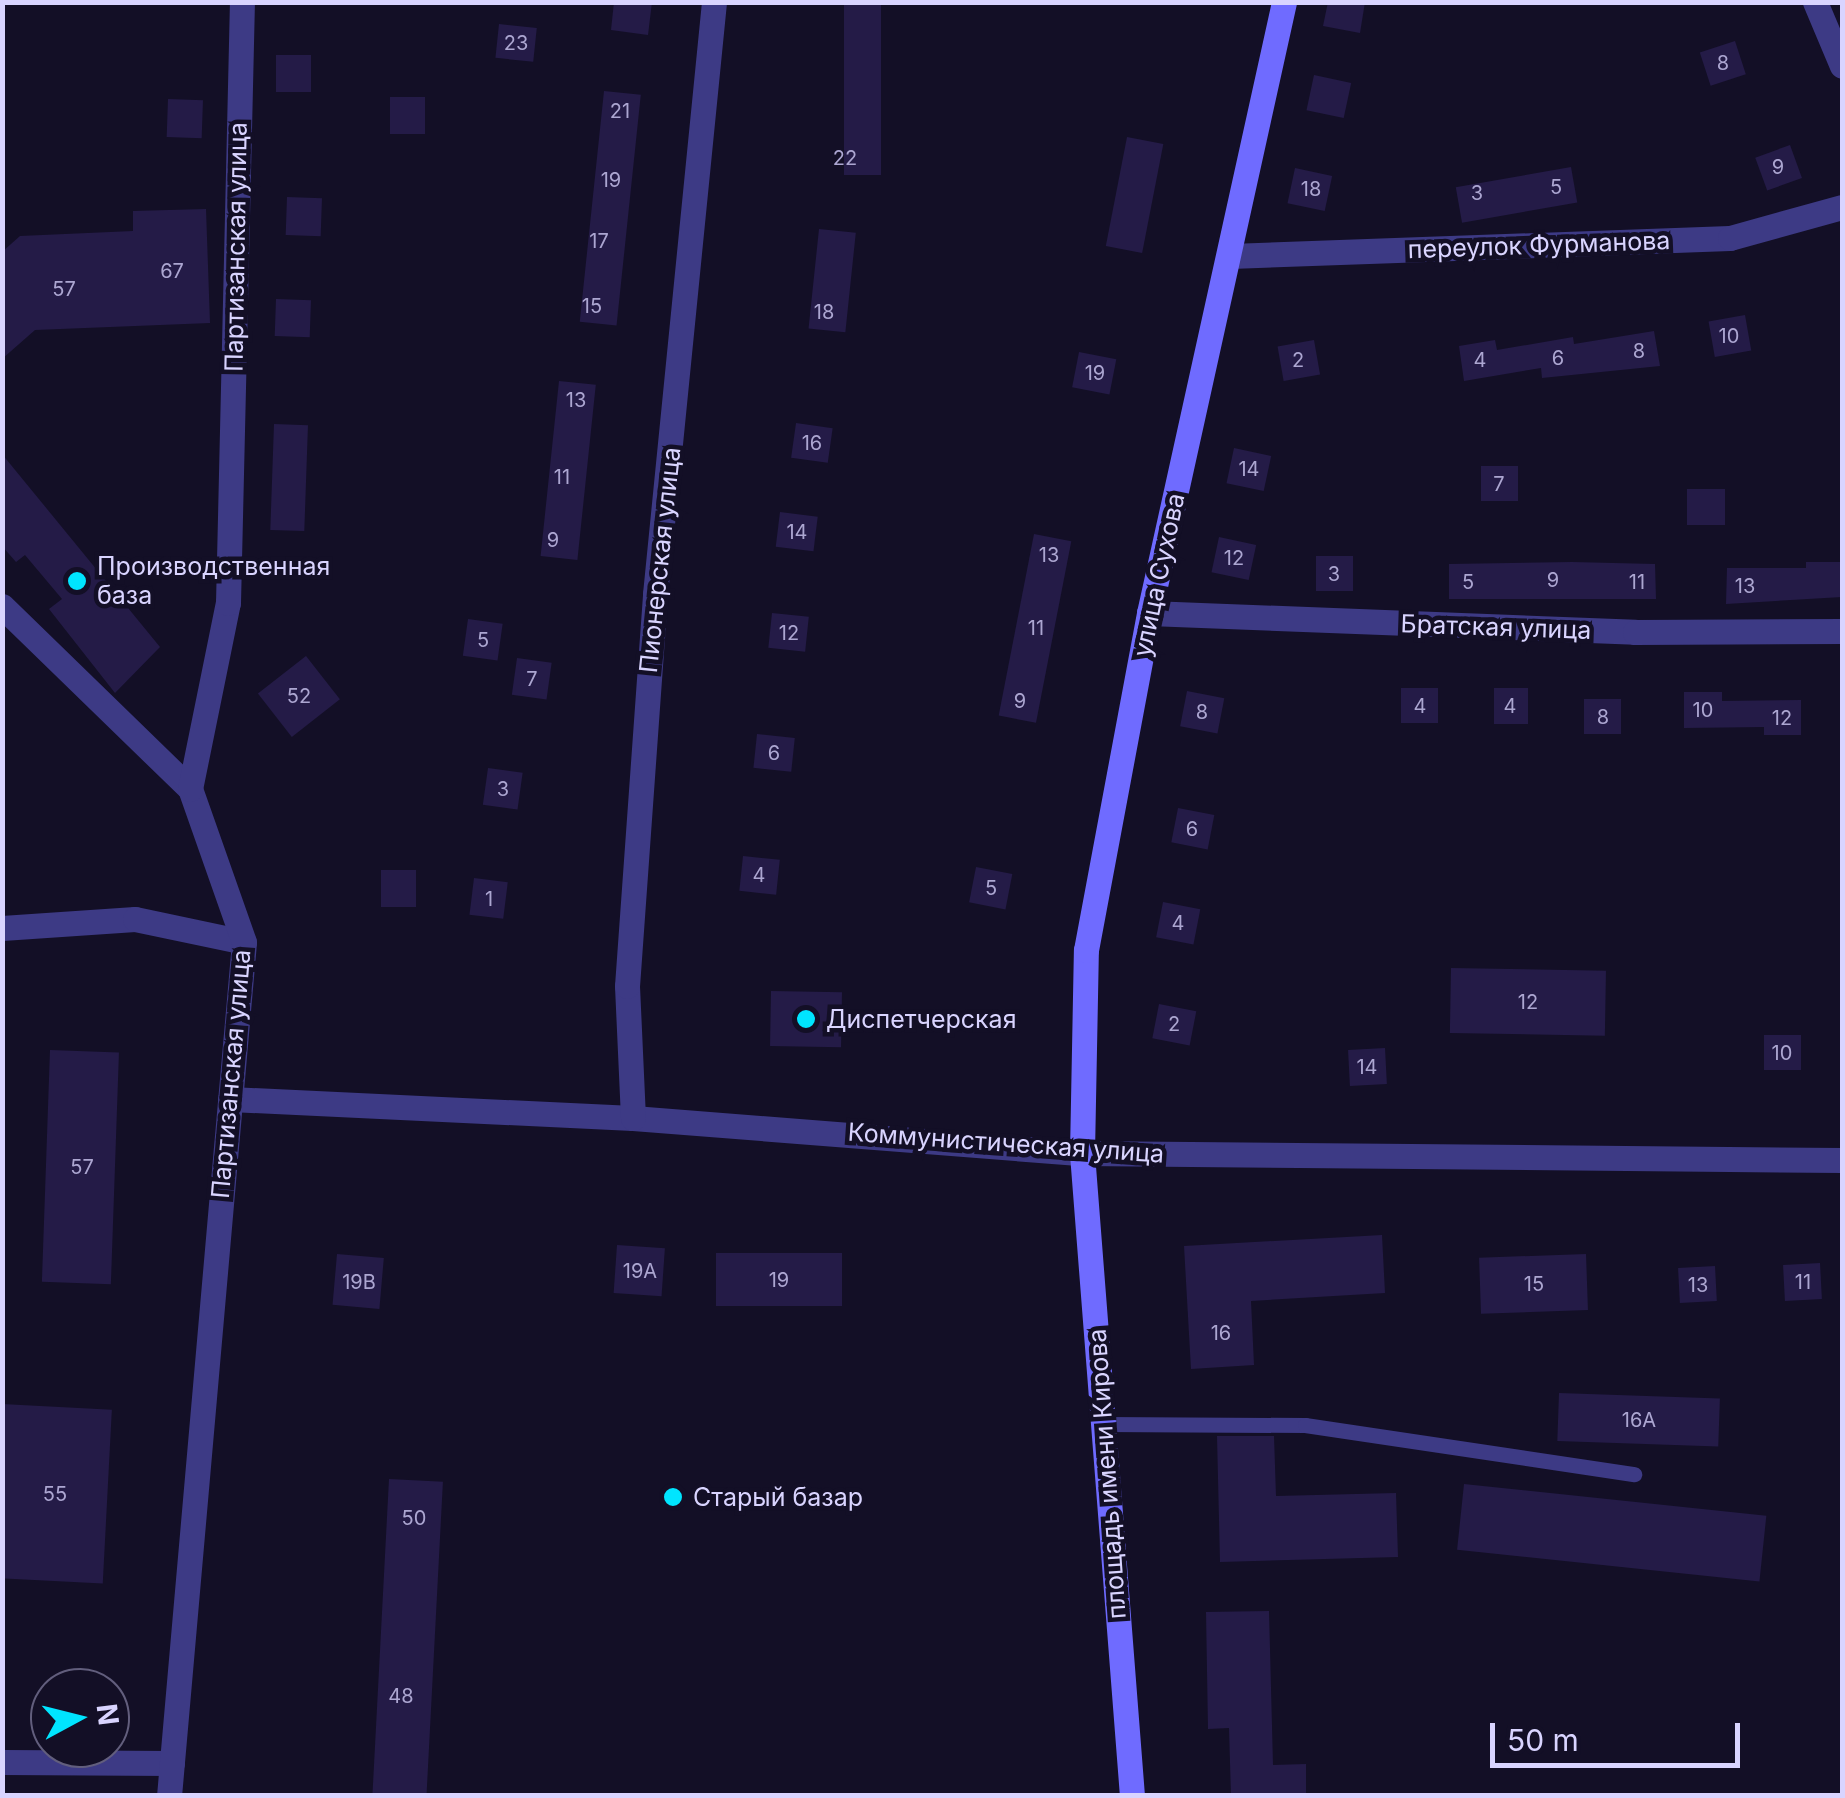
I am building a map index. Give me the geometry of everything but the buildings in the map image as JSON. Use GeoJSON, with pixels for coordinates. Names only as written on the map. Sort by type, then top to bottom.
{"type":"FeatureCollection","features":[{"type":"Feature","properties":{"kind":"street","name":"Партизанская улица"},"geometry":{"type":"LineString","coordinates":[[169,1796],[244,942],[190,789],[228,603],[242,2]]}},
{"type":"Feature","properties":{"kind":"street","name":"Пионерская улица"},"geometry":{"type":"LineString","coordinates":[[632,1118],[626,986],[653,614],[714,2]]}},
{"type":"Feature","properties":{"kind":"street","name":"улица Сухова"},"geometry":{"type":"LineString","coordinates":[[1082,1153],[1086,950],[1149,613],[1284,2]]}},
{"type":"Feature","properties":{"kind":"street"},"geometry":{"type":"LineString","coordinates":[[1815,2],[1842,62]]}},
{"type":"Feature","properties":{"kind":"street","name":"переулок Фурманова"},"geometry":{"type":"LineString","coordinates":[[1230,256],[1730,238],[1842,207]]}},
{"type":"Feature","properties":{"kind":"street"},"geometry":{"type":"LineString","coordinates":[[2,606],[190,789]]}},
{"type":"Feature","properties":{"kind":"street","name":"Братская улица"},"geometry":{"type":"LineString","coordinates":[[1149,613],[1635,632],[1842,631]]}},
{"type":"Feature","properties":{"kind":"street"},"geometry":{"type":"LineString","coordinates":[[2,928],[135,918],[244,942]]}},
{"type":"Feature","properties":{"kind":"street","name":"Коммунистическая улица"},"geometry":{"type":"LineString","coordinates":[[230,1099],[632,1118],[1082,1153],[1842,1160]]}},
{"type":"Feature","properties":{"kind":"street","name":"площадь имени Кирова"},"geometry":{"type":"LineString","coordinates":[[1082,1153],[1132,1796]]}},
{"type":"Feature","properties":{"kind":"street"},"geometry":{"type":"LineString","coordinates":[[2,1762],[172,1764]]}},
{"type":"Feature","properties":{"kind":"lane"},"geometry":{"type":"LineString","coordinates":[[1103,1424],[1306,1425],[1634,1474]]}},
{"type":"Feature","properties":{"kind":"place","name":"Производственная база"},"geometry":{"type":"Point","coordinates":[77,581]}},
{"type":"Feature","properties":{"kind":"place","name":"Диспетчерская"},"geometry":{"type":"Point","coordinates":[806,1019]}},
{"type":"Feature","properties":{"kind":"place","name":"Старый базар"},"geometry":{"type":"Point","coordinates":[673,1497]}}]}
